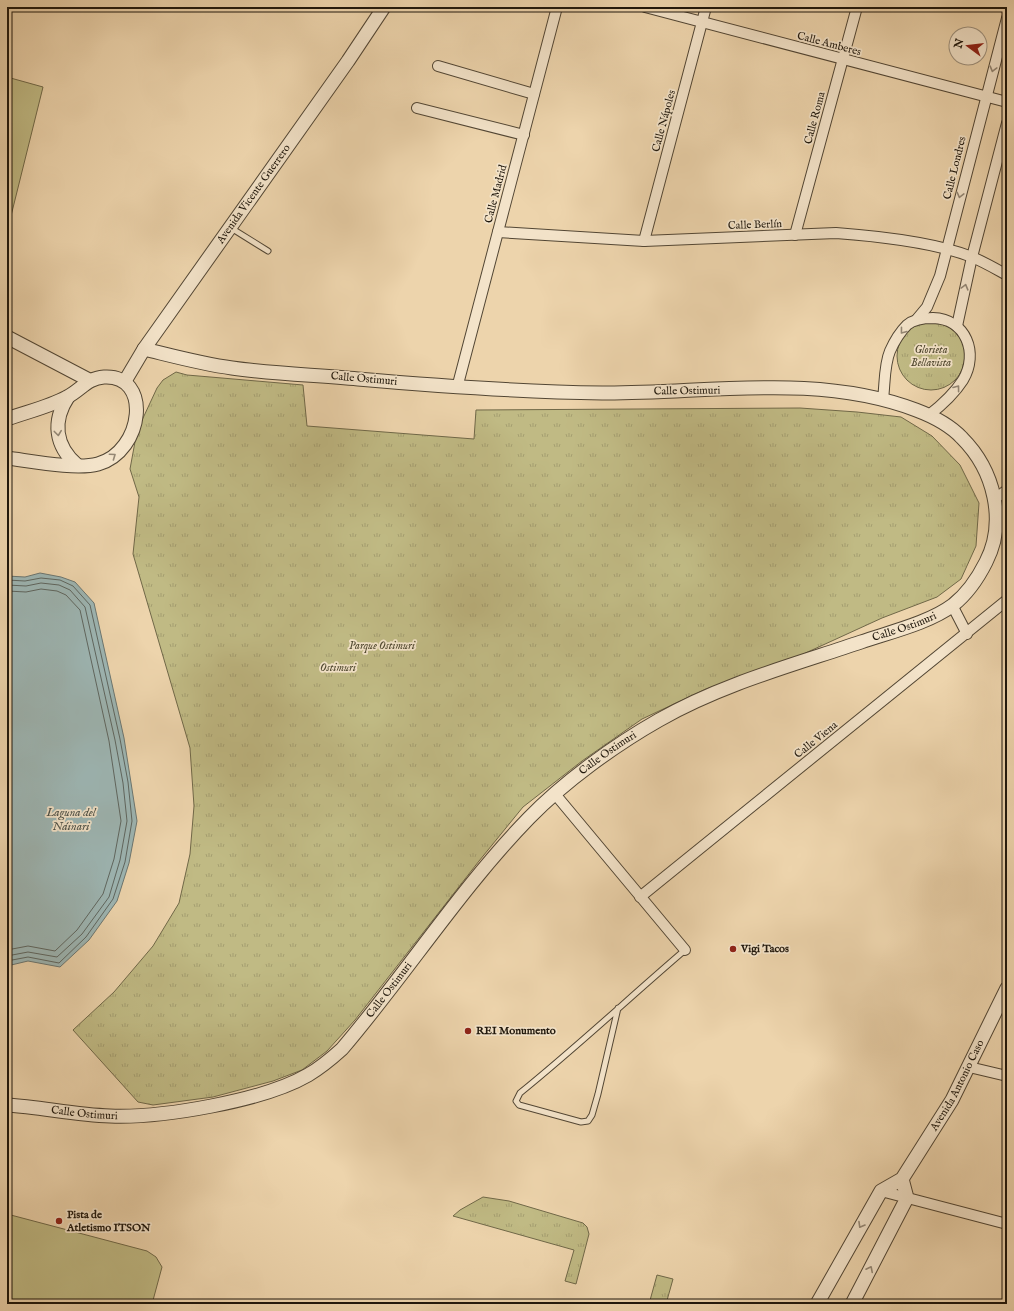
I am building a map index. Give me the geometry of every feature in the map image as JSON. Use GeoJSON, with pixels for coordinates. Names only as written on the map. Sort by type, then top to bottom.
{"type":"FeatureCollection","features":[{"type":"Feature","properties":{"kind":"street","name":"Avenida Vicente Guerrero"},"geometry":{"type":"LineString","coordinates":[[125,381],[144,348],[348,61],[384,7]]}},
{"type":"Feature","properties":{"kind":"street","name":"Calle Madrid"},"geometry":{"type":"LineString","coordinates":[[457,388],[557,7]]}},
{"type":"Feature","properties":{"kind":"street","name":"Calle Amberes"},"geometry":{"type":"LineString","coordinates":[[645,7],[1007,102]]}},
{"type":"Feature","properties":{"kind":"street","name":"Calle Nápoles"},"geometry":{"type":"LineString","coordinates":[[644,241],[706,7]]}},
{"type":"Feature","properties":{"kind":"street","name":"Calle Roma"},"geometry":{"type":"LineString","coordinates":[[795,235],[857,7]]}},
{"type":"Feature","properties":{"kind":"street","name":"Calle Londres"},"geometry":{"type":"LineString","coordinates":[[883,399],[890,352],[907,325],[918,320],[928,307],[934,293],[1007,18]]}},
{"type":"Feature","properties":{"kind":"street"},"geometry":{"type":"LineString","coordinates":[[438,66],[534,94]]}},
{"type":"Feature","properties":{"kind":"street"},"geometry":{"type":"LineString","coordinates":[[417,108],[524,134]]}},
{"type":"Feature","properties":{"kind":"street"},"geometry":{"type":"LineString","coordinates":[[957,326],[972,257],[1007,123]]}},
{"type":"Feature","properties":{"kind":"street","name":"Calle Berlín"},"geometry":{"type":"LineString","coordinates":[[498,232],[644,241],[836,233],[864,235],[946,250],[972,257],[1007,275]]}},
{"type":"Feature","properties":{"kind":"street"},"geometry":{"type":"LineString","coordinates":[[918,320],[943,319],[957,326],[963,332],[969,346],[969,363],[967,372],[953,394],[929,415]]}},
{"type":"Feature","properties":{"kind":"street"},"geometry":{"type":"LineString","coordinates":[[7,337],[89,380]]}},
{"type":"Feature","properties":{"kind":"street","name":"Calle Ostimuri"},"geometry":{"type":"LineString","coordinates":[[7,1105],[108,1116],[148,1115],[245,1098],[275,1089],[307,1076],[325,1064],[342,1049],[492,859],[533,814],[555,794],[635,735],[689,704],[773,672],[918,622],[952,605],[967,592],[989,556],[995,539],[996,498],[982,466],[965,441],[948,426],[929,415],[883,399],[841,392],[800,389],[603,393],[457,388],[236,368],[183,358],[144,348]]}},
{"type":"Feature","properties":{"kind":"street"},"geometry":{"type":"LineString","coordinates":[[7,419],[68,397],[89,380],[111,377],[125,381],[134,399],[136,409],[136,419],[130,439],[116,455],[98,464],[77,465],[7,458]]}},
{"type":"Feature","properties":{"kind":"street"},"geometry":{"type":"LineString","coordinates":[[68,397],[59,414],[58,433],[64,451],[77,465]]}},
{"type":"Feature","properties":{"kind":"street"},"geometry":{"type":"LineString","coordinates":[[996,498],[1007,490]]}},
{"type":"Feature","properties":{"kind":"street","name":"Calle Viena"},"geometry":{"type":"LineString","coordinates":[[640,897],[967,634],[1007,600]]}},
{"type":"Feature","properties":{"kind":"street"},"geometry":{"type":"LineString","coordinates":[[952,605],[967,634]]}},
{"type":"Feature","properties":{"kind":"street"},"geometry":{"type":"LineString","coordinates":[[555,794],[685,950]]}},
{"type":"Feature","properties":{"kind":"street","name":"Avenida Antonio Caso"},"geometry":{"type":"LineString","coordinates":[[902,1180],[952,1100],[1007,988]]}},
{"type":"Feature","properties":{"kind":"street"},"geometry":{"type":"LineString","coordinates":[[969,1067],[1007,1076]]}},
{"type":"Feature","properties":{"kind":"street"},"geometry":{"type":"LineString","coordinates":[[817,1304],[881,1191],[902,1180],[907,1198],[852,1304]]}},
{"type":"Feature","properties":{"kind":"street"},"geometry":{"type":"LineString","coordinates":[[881,1191],[1007,1224]]}},
{"type":"Feature","properties":{"kind":"lane"},"geometry":{"type":"LineString","coordinates":[[230,227],[268,251]]}},
{"type":"Feature","properties":{"kind":"lane"},"geometry":{"type":"LineString","coordinates":[[618,1008],[598,1094],[592,1115],[588,1121],[581,1122],[519,1105],[516,1101],[520,1093],[618,1008],[685,950]]}},
{"type":"Feature","properties":{"kind":"green space"},"geometry":{"type":"Polygon","coordinates":[[[7,77],[43,87],[7,232],[7,77]]]}},
{"type":"Feature","properties":{"kind":"green space","name":"Glorieta Bellavista"},"geometry":{"type":"Polygon","coordinates":[[[931,322],[944,325],[955,332],[962,343],[965,356],[962,369],[955,380],[944,387],[931,390],[918,387],[907,380],[900,369],[897,356],[900,343],[907,332],[918,325],[931,322]]]}},
{"type":"Feature","properties":{"kind":"green space","name":"Parque Ostimuri"},"geometry":{"type":"Polygon","coordinates":[[[176,372],[187,375],[303,385],[307,426],[474,439],[476,410],[800,408],[901,417],[932,436],[960,465],[979,503],[976,546],[961,579],[937,597],[882,618],[799,656],[706,689],[642,719],[582,761],[523,807],[355,1020],[327,1051],[302,1070],[273,1081],[213,1097],[153,1105],[138,1102],[73,1030],[114,992],[153,946],[179,903],[190,854],[194,806],[190,748],[133,554],[139,497],[130,469],[137,431],[157,388],[163,380],[176,372]]]}},
{"type":"Feature","properties":{"kind":"green space"},"geometry":{"type":"Polygon","coordinates":[[[483,1197],[509,1201],[583,1223],[587,1227],[589,1234],[576,1284],[565,1281],[574,1250],[453,1216],[460,1210],[483,1197]]]}},
{"type":"Feature","properties":{"kind":"green space","name":"Pista de Atletismo ITSON"},"geometry":{"type":"Polygon","coordinates":[[[7,1214],[147,1251],[156,1257],[162,1267],[152,1304],[7,1304],[7,1214]]]}},
{"type":"Feature","properties":{"kind":"green space"},"geometry":{"type":"Polygon","coordinates":[[[657,1275],[673,1279],[666,1304],[649,1304],[657,1275]]]}},
{"type":"Feature","properties":{"kind":"water","name":"Laguna del Náinari"},"geometry":{"type":"Polygon","coordinates":[[[40,573],[61,577],[75,582],[94,603],[124,738],[137,821],[129,863],[117,901],[89,940],[60,967],[28,961],[7,966],[7,576],[25,577],[40,573]]]}},
{"type":"Feature","properties":{"kind":"place","name":"Vigi Tacos"},"geometry":{"type":"Point","coordinates":[733,949]}},
{"type":"Feature","properties":{"kind":"place","name":"REI Monumento"},"geometry":{"type":"Point","coordinates":[468,1031]}},
{"type":"Feature","properties":{"kind":"place","name":"Pista de Atletismo ITSON"},"geometry":{"type":"Point","coordinates":[59,1221]}},
{"type":"Feature","properties":{"kind":"park label","name":"Ostimuri"},"geometry":{"type":"Point","coordinates":[338,668]}}]}
